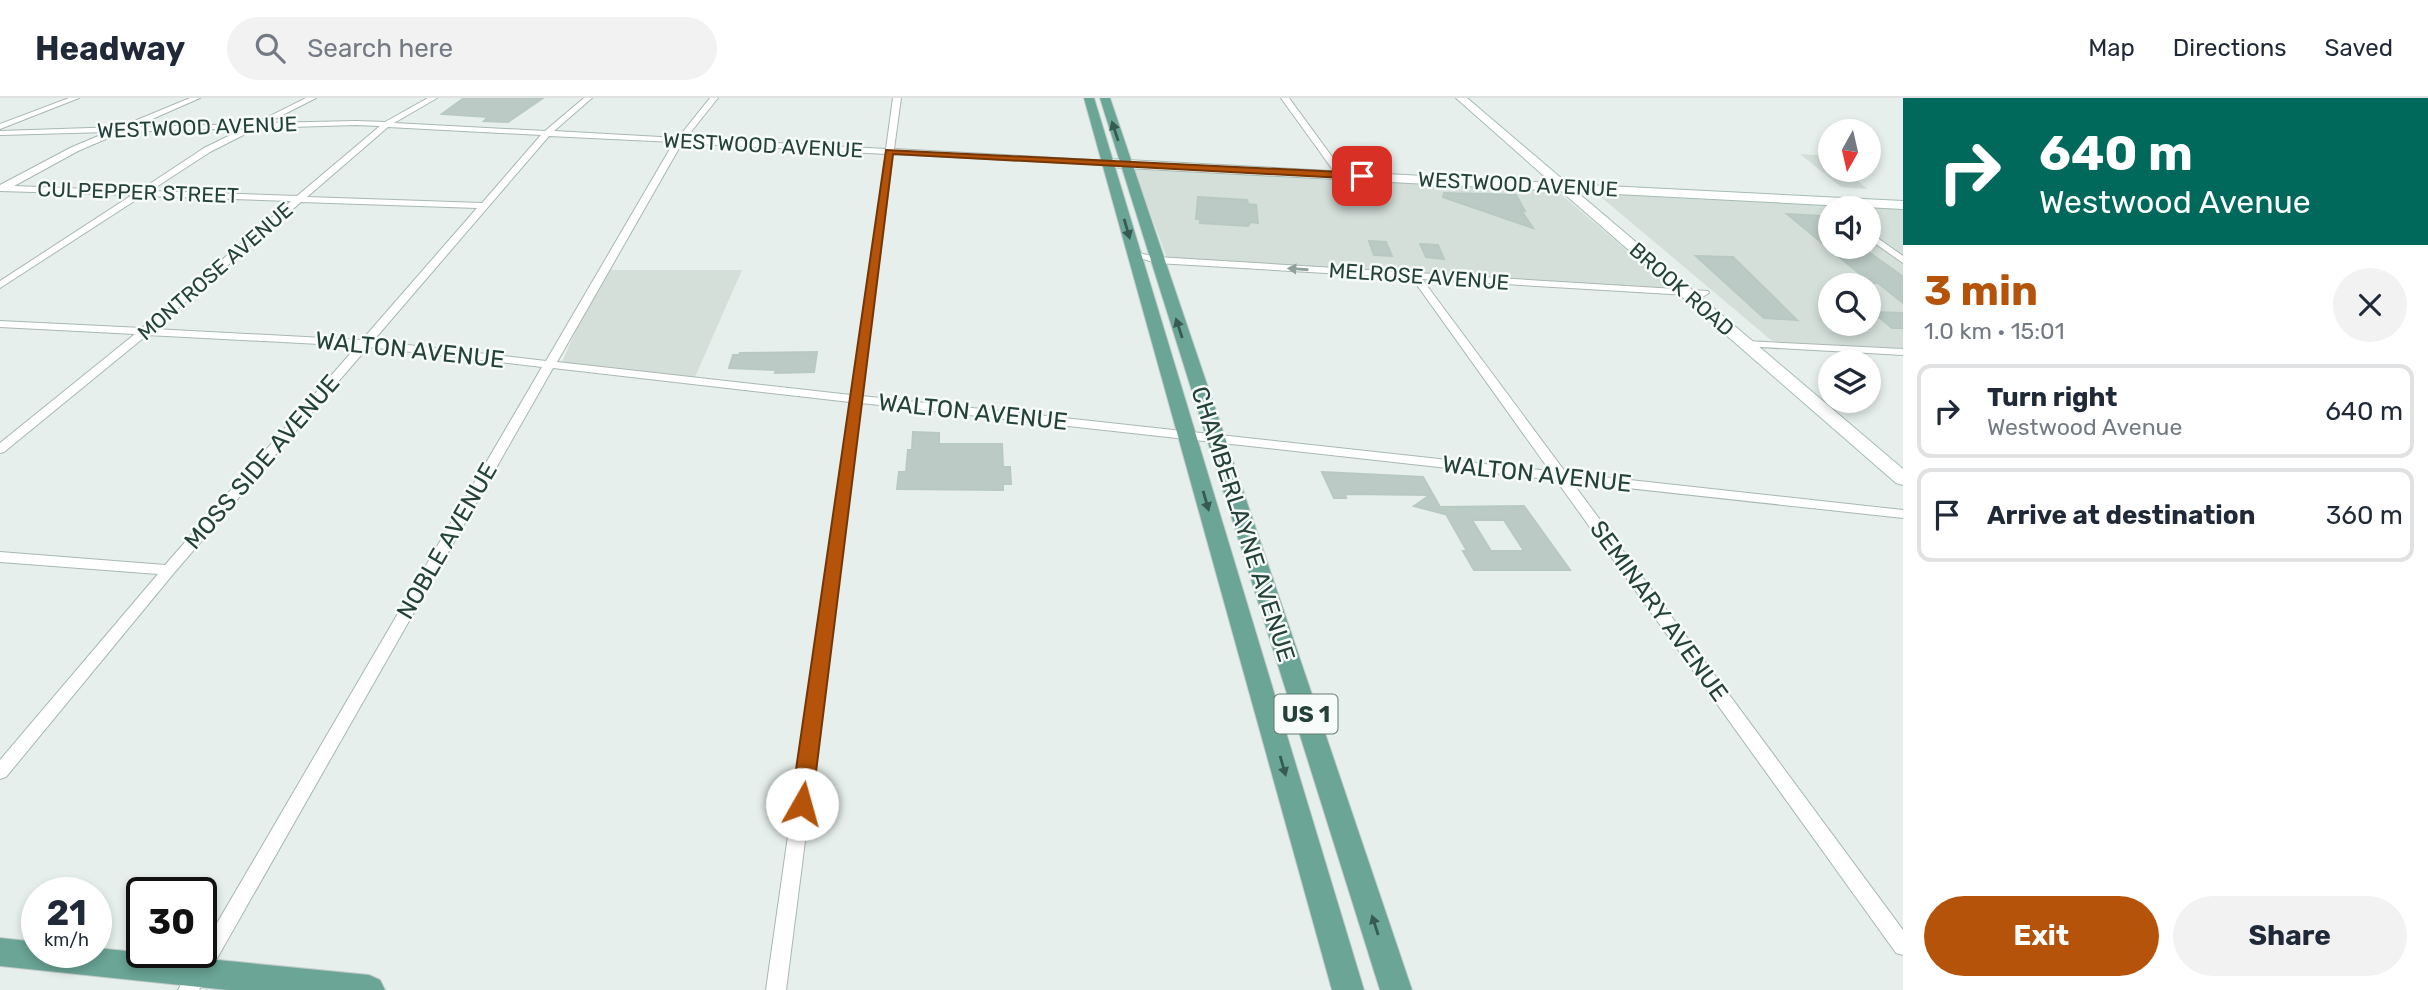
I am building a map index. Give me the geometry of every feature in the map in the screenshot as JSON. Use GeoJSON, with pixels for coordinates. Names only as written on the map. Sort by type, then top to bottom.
{"type":"FeatureCollection","features":[{"type":"Feature","properties":{"kind":"main road","name":"CHAMBERLAYNE AVENUE"},"geometry":{"type":"LineString","coordinates":[[1089,98],[1348,990]]}},
{"type":"Feature","properties":{"kind":"main road","name":"CHAMBERLAYNE AVENUE"},"geometry":{"type":"LineString","coordinates":[[1105,98],[1396,990]]}},
{"type":"Feature","properties":{"kind":"main road","name":"BROOK ROAD"},"geometry":{"type":"LineString","coordinates":[[1461,98],[1704,293],[1818,389]]}},
{"type":"Feature","properties":{"kind":"main road","name":"BROOK ROAD"},"geometry":{"type":"LineString","coordinates":[[1473,98],[1686,292],[1902,472]]}},
{"type":"Feature","properties":{"kind":"main road","name":"WESTWOOD AVENUE"},"geometry":{"type":"LineString","coordinates":[[1108,163],[1818,204]]}},
{"type":"Feature","properties":{"kind":"main road","name":"WESTWOOD AVENUE"},"geometry":{"type":"LineString","coordinates":[[1881,205],[1903,205]]}},
{"type":"Feature","properties":{"kind":"main road","name":"BROOK ROAD"},"geometry":{"type":"LineString","coordinates":[[1844,413],[1902,472]]}},
{"type":"Feature","properties":{"kind":"main road"},"geometry":{"type":"LineString","coordinates":[[0,952],[193,981],[369,990]]}},
{"type":"Feature","properties":{"kind":"street"},"geometry":{"type":"LineString","coordinates":[[0,127],[75,98]]}},
{"type":"Feature","properties":{"kind":"street"},"geometry":{"type":"LineString","coordinates":[[2,189],[62,155],[196,98]]}},
{"type":"Feature","properties":{"kind":"street"},"geometry":{"type":"LineString","coordinates":[[0,285],[206,150],[312,98]]}},
{"type":"Feature","properties":{"kind":"street","name":"MONTROSE AVENUE"},"geometry":{"type":"LineString","coordinates":[[0,449],[144,332],[387,124],[433,98]]}},
{"type":"Feature","properties":{"kind":"street","name":"MOSS SIDE AVENUE"},"geometry":{"type":"LineString","coordinates":[[0,772],[169,570],[547,134],[588,98]]}},
{"type":"Feature","properties":{"kind":"street","name":"NOBLE AVENUE"},"geometry":{"type":"LineString","coordinates":[[193,981],[679,141],[714,98]]}},
{"type":"Feature","properties":{"kind":"street"},"geometry":{"type":"LineString","coordinates":[[776,990],[897,98]]}},
{"type":"Feature","properties":{"kind":"street"},"geometry":{"type":"LineString","coordinates":[[1285,98],[1341,175]]}},
{"type":"Feature","properties":{"kind":"street"},"geometry":{"type":"LineString","coordinates":[[22,118],[36,104]]}},
{"type":"Feature","properties":{"kind":"street","name":"WESTWOOD AVENUE"},"geometry":{"type":"LineString","coordinates":[[0,133],[387,124],[1108,163]]}},
{"type":"Feature","properties":{"kind":"street","name":"CULPEPPER STREET"},"geometry":{"type":"LineString","coordinates":[[2,189],[485,206]]}},
{"type":"Feature","properties":{"kind":"street"},"geometry":{"type":"LineString","coordinates":[[1881,243],[1903,260]]}},
{"type":"Feature","properties":{"kind":"street","name":"MELROSE AVENUE"},"geometry":{"type":"LineString","coordinates":[[1134,255],[1157,260],[1704,293]]}},
{"type":"Feature","properties":{"kind":"street","name":"SEMINARY AVENUE"},"geometry":{"type":"LineString","coordinates":[[1415,276],[1903,946]]}},
{"type":"Feature","properties":{"kind":"street","name":"WALTON AVENUE"},"geometry":{"type":"LineString","coordinates":[[0,324],[366,342],[549,365],[1903,514]]}},
{"type":"Feature","properties":{"kind":"street"},"geometry":{"type":"LineString","coordinates":[[1746,344],[1903,352]]}},
{"type":"Feature","properties":{"kind":"street"},"geometry":{"type":"LineString","coordinates":[[0,557],[169,570]]}},
{"type":"Feature","properties":{"kind":"shaded area"},"geometry":{"type":"Polygon","coordinates":[[[1800,154],[1818,155],[1818,168],[1800,154]]]}},
{"type":"Feature","properties":{"kind":"shaded area"},"geometry":{"type":"Polygon","coordinates":[[[1133,167],[1555,189],[1673,290],[1167,258],[1133,167]]]}},
{"type":"Feature","properties":{"kind":"shaded area"},"geometry":{"type":"Polygon","coordinates":[[[1835,182],[1859,182],[1868,189],[1841,187],[1835,182]]]}},
{"type":"Feature","properties":{"kind":"shaded area"},"geometry":{"type":"Polygon","coordinates":[[[1595,192],[1818,204],[1818,259],[1881,259],[1881,208],[1903,209],[1903,348],[1779,343],[1771,340],[1595,192]]]}},
{"type":"Feature","properties":{"kind":"shaded area"},"geometry":{"type":"Polygon","coordinates":[[[602,270],[742,270],[695,377],[562,362],[602,270]]]}},
{"type":"Feature","properties":{"kind":"building"},"geometry":{"type":"Polygon","coordinates":[[[464,98],[543,98],[508,122],[484,121],[488,117],[442,114],[464,98]]]}},
{"type":"Feature","properties":{"kind":"building"},"geometry":{"type":"Polygon","coordinates":[[[1444,193],[1516,195],[1525,211],[1521,210],[1533,228],[1443,197],[1444,193]]]}},
{"type":"Feature","properties":{"kind":"building"},"geometry":{"type":"Polygon","coordinates":[[[1198,197],[1247,200],[1248,204],[1256,205],[1258,223],[1251,222],[1248,226],[1200,223],[1200,219],[1196,219],[1198,197]]]}},
{"type":"Feature","properties":{"kind":"building"},"geometry":{"type":"Polygon","coordinates":[[[1787,214],[1818,216],[1818,239],[1787,214]]]}},
{"type":"Feature","properties":{"kind":"building"},"geometry":{"type":"Polygon","coordinates":[[[1369,241],[1386,242],[1392,256],[1374,255],[1369,241]]]}},
{"type":"Feature","properties":{"kind":"building"},"geometry":{"type":"Polygon","coordinates":[[[1420,244],[1438,245],[1444,259],[1426,257],[1420,244]]]}},
{"type":"Feature","properties":{"kind":"building"},"geometry":{"type":"Polygon","coordinates":[[[1696,256],[1733,257],[1797,320],[1764,318],[1696,256]]]}},
{"type":"Feature","properties":{"kind":"building"},"geometry":{"type":"Polygon","coordinates":[[[1842,259],[1878,259],[1903,277],[1903,303],[1881,285],[1881,273],[1859,273],[1842,259]]]}},
{"type":"Feature","properties":{"kind":"building"},"geometry":{"type":"Polygon","coordinates":[[[1881,312],[1903,313],[1903,328],[1892,328],[1881,319],[1881,312]]]}},
{"type":"Feature","properties":{"kind":"building"},"geometry":{"type":"Polygon","coordinates":[[[817,352],[814,372],[775,373],[776,370],[729,368],[733,355],[740,353],[817,352]]]}},
{"type":"Feature","properties":{"kind":"building"},"geometry":{"type":"Polygon","coordinates":[[[913,432],[939,433],[939,444],[1002,444],[1003,467],[1010,467],[1011,484],[1003,484],[1003,490],[897,489],[899,472],[906,472],[908,450],[912,450],[913,432]]]}},
{"type":"Feature","properties":{"kind":"building"},"geometry":{"type":"Polygon","coordinates":[[[1322,472],[1423,477],[1444,514],[1414,506],[1430,495],[1345,494],[1346,498],[1334,498],[1322,472]]]}},
{"type":"Feature","properties":{"kind":"building"},"geometry":{"type":"Polygon","coordinates":[[[1524,506],[1570,570],[1474,570],[1463,551],[1467,551],[1442,507],[1524,506]],[[1472,520],[1491,551],[1524,551],[1504,520],[1472,520]]]}},
{"type":"Feature","properties":{"kind":"route"},"geometry":{"type":"LineString","coordinates":[[802,804],[889,152],[1362,176]]}}]}
